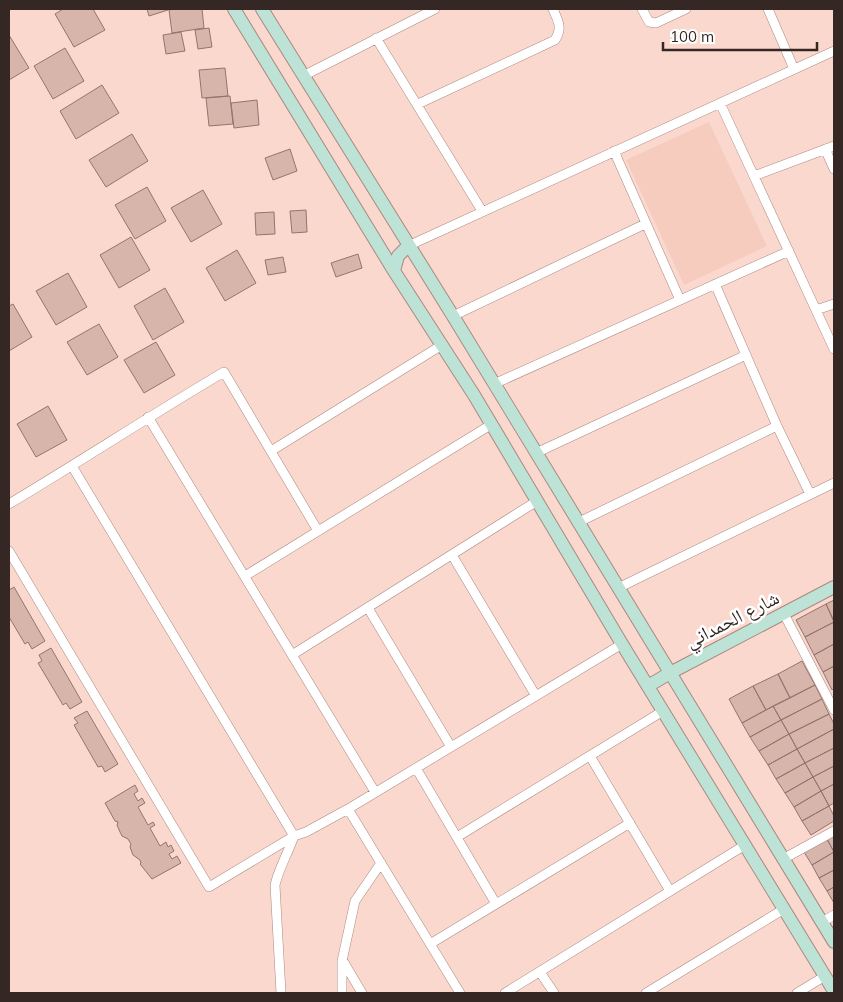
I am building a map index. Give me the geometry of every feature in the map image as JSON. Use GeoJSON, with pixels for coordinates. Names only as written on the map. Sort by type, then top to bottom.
{"type":"FeatureCollection","features":[{"type":"Feature","properties":{"kind":"street"},"geometry":{"type":"LineString","coordinates":[[234,9],[394,271],[492,424],[622,644],[834,991]]}},
{"type":"Feature","properties":{"kind":"street"},"geometry":{"type":"LineString","coordinates":[[262,9],[453,316],[834,942]]}},
{"type":"Feature","properties":{"kind":"street"},"geometry":{"type":"LineString","coordinates":[[303,76],[435,9]]}},
{"type":"Feature","properties":{"kind":"street"},"geometry":{"type":"LineString","coordinates":[[418,104],[555,40],[559,33],[559,25],[553,9]]}},
{"type":"Feature","properties":{"kind":"street"},"geometry":{"type":"LineString","coordinates":[[642,9],[648,22],[656,23],[686,9]]}},
{"type":"Feature","properties":{"kind":"street"},"geometry":{"type":"LineString","coordinates":[[768,9],[794,69]]}},
{"type":"Feature","properties":{"kind":"street"},"geometry":{"type":"LineString","coordinates":[[376,38],[482,211]]}},
{"type":"Feature","properties":{"kind":"street"},"geometry":{"type":"LineString","coordinates":[[394,271],[398,256],[408,246],[834,51]]}},
{"type":"Feature","properties":{"kind":"street"},"geometry":{"type":"LineString","coordinates":[[720,103],[834,349]]}},
{"type":"Feature","properties":{"kind":"street"},"geometry":{"type":"LineString","coordinates":[[754,176],[830,147],[834,169]]}},
{"type":"Feature","properties":{"kind":"street"},"geometry":{"type":"LineString","coordinates":[[614,151],[680,300]]}},
{"type":"Feature","properties":{"kind":"street"},"geometry":{"type":"LineString","coordinates":[[453,316],[645,224]]}},
{"type":"Feature","properties":{"kind":"street"},"geometry":{"type":"LineString","coordinates":[[494,384],[789,251]]}},
{"type":"Feature","properties":{"kind":"street"},"geometry":{"type":"LineString","coordinates":[[715,284],[777,426],[810,494]]}},
{"type":"Feature","properties":{"kind":"street"},"geometry":{"type":"LineString","coordinates":[[816,310],[834,304]]}},
{"type":"Feature","properties":{"kind":"street"},"geometry":{"type":"LineString","coordinates":[[270,451],[442,345]]}},
{"type":"Feature","properties":{"kind":"street"},"geometry":{"type":"LineString","coordinates":[[536,453],[746,354]]}},
{"type":"Feature","properties":{"kind":"street"},"geometry":{"type":"LineString","coordinates":[[9,504],[224,372],[318,531]]}},
{"type":"Feature","properties":{"kind":"street"},"geometry":{"type":"LineString","coordinates":[[148,417],[376,792]]}},
{"type":"Feature","properties":{"kind":"street"},"geometry":{"type":"LineString","coordinates":[[244,576],[492,424]]}},
{"type":"Feature","properties":{"kind":"street"},"geometry":{"type":"LineString","coordinates":[[578,522],[777,426]]}},
{"type":"Feature","properties":{"kind":"street"},"geometry":{"type":"LineString","coordinates":[[72,466],[294,836]]}},
{"type":"Feature","properties":{"kind":"street"},"geometry":{"type":"LineString","coordinates":[[618,588],[834,483]]}},
{"type":"Feature","properties":{"kind":"street"},"geometry":{"type":"LineString","coordinates":[[292,655],[537,501]]}},
{"type":"Feature","properties":{"kind":"street"},"geometry":{"type":"LineString","coordinates":[[9,552],[209,887],[294,836],[306,832],[348,809],[622,644]]}},
{"type":"Feature","properties":{"kind":"street"},"geometry":{"type":"LineString","coordinates":[[452,555],[536,696]]}},
{"type":"Feature","properties":{"kind":"street","name":"شارع الحمداني"},"geometry":{"type":"LineString","coordinates":[[648,686],[834,586]]}},
{"type":"Feature","properties":{"kind":"street"},"geometry":{"type":"LineString","coordinates":[[368,608],[451,747]]}},
{"type":"Feature","properties":{"kind":"street"},"geometry":{"type":"LineString","coordinates":[[784,614],[834,710]]}},
{"type":"Feature","properties":{"kind":"street"},"geometry":{"type":"LineString","coordinates":[[457,837],[663,711]]}},
{"type":"Feature","properties":{"kind":"street"},"geometry":{"type":"LineString","coordinates":[[590,756],[670,891]]}},
{"type":"Feature","properties":{"kind":"street"},"geometry":{"type":"LineString","coordinates":[[416,768],[496,904]]}},
{"type":"Feature","properties":{"kind":"street"},"geometry":{"type":"LineString","coordinates":[[348,809],[460,993]]}},
{"type":"Feature","properties":{"kind":"street"},"geometry":{"type":"LineString","coordinates":[[430,944],[630,823]]}},
{"type":"Feature","properties":{"kind":"street"},"geometry":{"type":"LineString","coordinates":[[783,859],[834,831]]}},
{"type":"Feature","properties":{"kind":"street"},"geometry":{"type":"LineString","coordinates":[[281,993],[275,885],[278,871],[294,836]]}},
{"type":"Feature","properties":{"kind":"street"},"geometry":{"type":"LineString","coordinates":[[505,993],[745,845]]}},
{"type":"Feature","properties":{"kind":"street"},"geometry":{"type":"LineString","coordinates":[[342,993],[342,961],[355,901],[381,864]]}},
{"type":"Feature","properties":{"kind":"street"},"geometry":{"type":"LineString","coordinates":[[646,993],[784,909]]}},
{"type":"Feature","properties":{"kind":"street"},"geometry":{"type":"LineString","coordinates":[[822,922],[834,915]]}},
{"type":"Feature","properties":{"kind":"street"},"geometry":{"type":"LineString","coordinates":[[342,961],[362,993]]}},
{"type":"Feature","properties":{"kind":"street"},"geometry":{"type":"LineString","coordinates":[[540,972],[554,993]]}},
{"type":"Feature","properties":{"kind":"street"},"geometry":{"type":"LineString","coordinates":[[797,993],[825,976]]}},
{"type":"Feature","properties":{"kind":"shaded area"},"geometry":{"type":"Polygon","coordinates":[[[709,122],[767,246],[684,285],[626,160],[709,122]]]}},
{"type":"Feature","properties":{"kind":"building"},"geometry":{"type":"Polygon","coordinates":[[[63,9],[93,9],[105,30],[74,47],[55,14],[63,9]]]}},
{"type":"Feature","properties":{"kind":"building"},"geometry":{"type":"Polygon","coordinates":[[[147,9],[168,9],[168,10],[149,16],[147,9]]]}},
{"type":"Feature","properties":{"kind":"building"},"geometry":{"type":"Polygon","coordinates":[[[202,9],[204,28],[172,33],[169,10],[202,9]]]}},
{"type":"Feature","properties":{"kind":"building"},"geometry":{"type":"Polygon","coordinates":[[[209,28],[212,47],[198,49],[195,30],[209,28]]]}},
{"type":"Feature","properties":{"kind":"building"},"geometry":{"type":"Polygon","coordinates":[[[181,32],[185,51],[166,54],[163,35],[181,32]]]}},
{"type":"Feature","properties":{"kind":"building"},"geometry":{"type":"Polygon","coordinates":[[[9,35],[29,68],[9,80],[9,35]]]}},
{"type":"Feature","properties":{"kind":"building"},"geometry":{"type":"Polygon","coordinates":[[[65,48],[84,81],[53,99],[34,66],[65,48]]]}},
{"type":"Feature","properties":{"kind":"building"},"geometry":{"type":"Polygon","coordinates":[[[225,68],[228,96],[202,98],[199,70],[225,68]]]}},
{"type":"Feature","properties":{"kind":"building"},"geometry":{"type":"Polygon","coordinates":[[[102,85],[119,113],[76,139],[60,111],[102,85]]]}},
{"type":"Feature","properties":{"kind":"building"},"geometry":{"type":"Polygon","coordinates":[[[230,96],[233,124],[209,126],[206,98],[230,96]]]}},
{"type":"Feature","properties":{"kind":"building"},"geometry":{"type":"Polygon","coordinates":[[[257,100],[259,125],[234,128],[231,103],[257,100]]]}},
{"type":"Feature","properties":{"kind":"building"},"geometry":{"type":"Polygon","coordinates":[[[132,134],[148,161],[106,187],[89,160],[132,134]]]}},
{"type":"Feature","properties":{"kind":"building"},"geometry":{"type":"Polygon","coordinates":[[[290,149],[297,171],[273,180],[265,158],[290,149]]]}},
{"type":"Feature","properties":{"kind":"building"},"geometry":{"type":"Polygon","coordinates":[[[147,187],[166,221],[135,239],[115,205],[147,187]]]}},
{"type":"Feature","properties":{"kind":"building"},"geometry":{"type":"Polygon","coordinates":[[[203,190],[222,224],[191,242],[171,208],[203,190]]]}},
{"type":"Feature","properties":{"kind":"building"},"geometry":{"type":"Polygon","coordinates":[[[306,210],[307,232],[292,233],[290,211],[306,210]]]}},
{"type":"Feature","properties":{"kind":"building"},"geometry":{"type":"Polygon","coordinates":[[[274,212],[275,234],[256,235],[255,213],[274,212]]]}},
{"type":"Feature","properties":{"kind":"building"},"geometry":{"type":"Polygon","coordinates":[[[131,237],[150,270],[119,288],[100,255],[131,237]]]}},
{"type":"Feature","properties":{"kind":"building"},"geometry":{"type":"Polygon","coordinates":[[[237,250],[256,283],[225,301],[206,268],[237,250]]]}},
{"type":"Feature","properties":{"kind":"building"},"geometry":{"type":"Polygon","coordinates":[[[358,254],[362,268],[336,277],[331,263],[358,254]]]}},
{"type":"Feature","properties":{"kind":"building"},"geometry":{"type":"Polygon","coordinates":[[[283,257],[286,272],[268,275],[265,260],[283,257]]]}},
{"type":"Feature","properties":{"kind":"building"},"geometry":{"type":"Polygon","coordinates":[[[68,273],[87,307],[56,325],[36,291],[68,273]]]}},
{"type":"Feature","properties":{"kind":"building"},"geometry":{"type":"Polygon","coordinates":[[[165,288],[184,322],[153,340],[134,306],[165,288]]]}},
{"type":"Feature","properties":{"kind":"building"},"geometry":{"type":"Polygon","coordinates":[[[13,304],[32,337],[9,351],[9,306],[13,304]]]}},
{"type":"Feature","properties":{"kind":"building"},"geometry":{"type":"Polygon","coordinates":[[[99,324],[118,357],[87,375],[67,342],[99,324]]]}},
{"type":"Feature","properties":{"kind":"building"},"geometry":{"type":"Polygon","coordinates":[[[156,342],[175,375],[144,393],[124,360],[156,342]]]}},
{"type":"Feature","properties":{"kind":"building"},"geometry":{"type":"Polygon","coordinates":[[[48,406],[67,440],[36,457],[17,424],[48,406]]]}},
{"type":"Feature","properties":{"kind":"building"},"geometry":{"type":"Polygon","coordinates":[[[14,587],[45,641],[32,649],[28,642],[25,644],[9,617],[9,590],[14,587]]]}},
{"type":"Feature","properties":{"kind":"building"},"geometry":{"type":"Polygon","coordinates":[[[834,600],[834,621],[826,604],[834,600]]]}},
{"type":"Feature","properties":{"kind":"building"},"geometry":{"type":"Polygon","coordinates":[[[826,604],[834,622],[805,637],[796,620],[826,604]]]}},
{"type":"Feature","properties":{"kind":"building"},"geometry":{"type":"Polygon","coordinates":[[[834,622],[834,644],[814,655],[805,637],[834,622]]]}},
{"type":"Feature","properties":{"kind":"building"},"geometry":{"type":"Polygon","coordinates":[[[834,644],[834,666],[823,672],[814,655],[834,644]]]}},
{"type":"Feature","properties":{"kind":"building"},"geometry":{"type":"Polygon","coordinates":[[[51,648],[82,702],[70,709],[66,703],[63,705],[38,663],[42,661],[39,655],[51,648]]]}},
{"type":"Feature","properties":{"kind":"building"},"geometry":{"type":"Polygon","coordinates":[[[802,661],[815,685],[790,698],[778,674],[802,661]]]}},
{"type":"Feature","properties":{"kind":"building"},"geometry":{"type":"Polygon","coordinates":[[[834,666],[834,688],[832,690],[823,672],[834,666]]]}},
{"type":"Feature","properties":{"kind":"building"},"geometry":{"type":"Polygon","coordinates":[[[778,674],[790,698],[766,710],[753,686],[778,674]]]}},
{"type":"Feature","properties":{"kind":"building"},"geometry":{"type":"Polygon","coordinates":[[[815,685],[822,699],[781,720],[773,706],[815,685]]]}},
{"type":"Feature","properties":{"kind":"building"},"geometry":{"type":"Polygon","coordinates":[[[753,686],[766,710],[742,723],[729,699],[753,686]]]}},
{"type":"Feature","properties":{"kind":"building"},"geometry":{"type":"Polygon","coordinates":[[[822,699],[829,714],[789,734],[781,720],[822,699]]]}},
{"type":"Feature","properties":{"kind":"building"},"geometry":{"type":"Polygon","coordinates":[[[773,706],[781,720],[750,737],[742,723],[773,706]]]}},
{"type":"Feature","properties":{"kind":"building"},"geometry":{"type":"Polygon","coordinates":[[[87,711],[118,764],[105,772],[102,766],[98,767],[74,725],[78,723],[74,718],[87,711]]]}},
{"type":"Feature","properties":{"kind":"building"},"geometry":{"type":"Polygon","coordinates":[[[829,714],[834,724],[834,729],[797,749],[789,734],[829,714]]]}},
{"type":"Feature","properties":{"kind":"building"},"geometry":{"type":"Polygon","coordinates":[[[781,720],[789,734],[759,751],[750,737],[781,720]]]}},
{"type":"Feature","properties":{"kind":"building"},"geometry":{"type":"Polygon","coordinates":[[[834,729],[834,748],[805,763],[797,749],[834,729]]]}},
{"type":"Feature","properties":{"kind":"building"},"geometry":{"type":"Polygon","coordinates":[[[789,734],[797,749],[768,765],[759,751],[789,734]]]}},
{"type":"Feature","properties":{"kind":"building"},"geometry":{"type":"Polygon","coordinates":[[[834,748],[834,766],[813,777],[805,763],[834,748]]]}},
{"type":"Feature","properties":{"kind":"building"},"geometry":{"type":"Polygon","coordinates":[[[797,749],[805,763],[776,779],[768,765],[797,749]]]}},
{"type":"Feature","properties":{"kind":"building"},"geometry":{"type":"Polygon","coordinates":[[[805,763],[813,777],[785,793],[776,779],[805,763]]]}},
{"type":"Feature","properties":{"kind":"building"},"geometry":{"type":"Polygon","coordinates":[[[834,766],[834,784],[821,791],[813,777],[834,766]]]}},
{"type":"Feature","properties":{"kind":"building"},"geometry":{"type":"Polygon","coordinates":[[[813,777],[821,791],[794,807],[785,793],[813,777]]]}},
{"type":"Feature","properties":{"kind":"building"},"geometry":{"type":"Polygon","coordinates":[[[834,784],[834,803],[829,806],[821,791],[834,784]]]}},
{"type":"Feature","properties":{"kind":"building"},"geometry":{"type":"Polygon","coordinates":[[[135,785],[138,791],[134,794],[138,801],[142,798],[145,803],[138,807],[148,825],[153,822],[155,825],[150,828],[160,846],[166,842],[168,847],[171,845],[174,851],[169,854],[172,859],[177,856],[181,863],[152,879],[140,864],[140,860],[133,855],[130,847],[131,844],[128,839],[122,836],[117,825],[118,822],[115,821],[105,803],[135,785]]]}},
{"type":"Feature","properties":{"kind":"building"},"geometry":{"type":"Polygon","coordinates":[[[821,791],[829,806],[802,821],[794,807],[821,791]]]}},
{"type":"Feature","properties":{"kind":"building"},"geometry":{"type":"Polygon","coordinates":[[[829,806],[834,816],[834,821],[811,835],[802,821],[829,806]]]}},
{"type":"Feature","properties":{"kind":"building"},"geometry":{"type":"Polygon","coordinates":[[[834,836],[834,852],[827,839],[834,836]]]}},
{"type":"Feature","properties":{"kind":"building"},"geometry":{"type":"Polygon","coordinates":[[[827,839],[834,852],[812,865],[804,852],[827,839]]]}},
{"type":"Feature","properties":{"kind":"building"},"geometry":{"type":"Polygon","coordinates":[[[834,852],[834,870],[819,878],[812,865],[834,852]]]}},
{"type":"Feature","properties":{"kind":"building"},"geometry":{"type":"Polygon","coordinates":[[[834,870],[834,887],[827,891],[819,878],[834,870]]]}},
{"type":"Feature","properties":{"kind":"building"},"geometry":{"type":"Polygon","coordinates":[[[834,887],[834,903],[827,891],[834,887]]]}}]}
